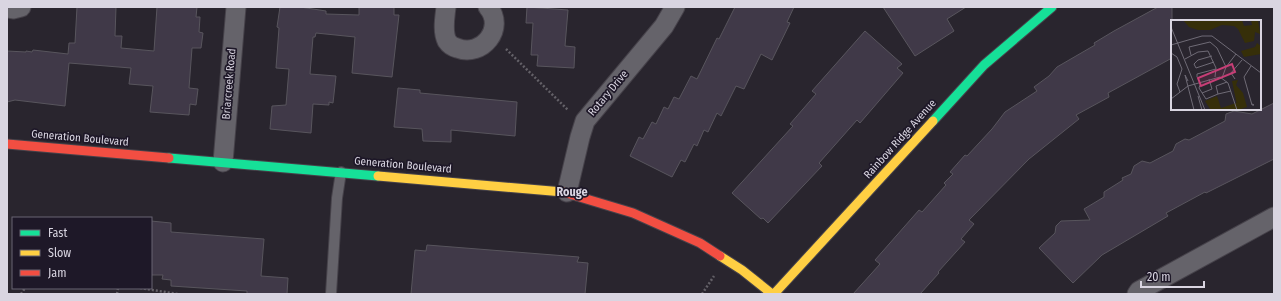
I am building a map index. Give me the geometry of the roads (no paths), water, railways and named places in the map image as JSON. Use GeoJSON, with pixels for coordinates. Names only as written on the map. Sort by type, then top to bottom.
{"type":"FeatureCollection","features":[{"type":"Feature","properties":{"kind":"street"},"geometry":{"type":"LineString","coordinates":[[7,8],[13,9],[21,7]]}},
{"type":"Feature","properties":{"kind":"street","name":"Briarcreek Road"},"geometry":{"type":"LineString","coordinates":[[222,162],[236,7]]}},
{"type":"Feature","properties":{"kind":"street"},"geometry":{"type":"LineString","coordinates":[[446,7],[444,19],[445,35],[448,42],[455,48],[463,50],[472,50],[481,47],[488,41],[492,34],[494,25],[493,17],[488,7]]}},
{"type":"Feature","properties":{"kind":"street","name":"Rotary Drive"},"geometry":{"type":"LineString","coordinates":[[566,192],[585,121],[664,26],[675,7]]}},
{"type":"Feature","properties":{"kind":"street","name":"Rainbow Ridge Avenue"},"geometry":{"type":"LineString","coordinates":[[773,294],[984,65],[1052,7]]}},
{"type":"Feature","properties":{"kind":"street","name":"Generation Boulevard"},"geometry":{"type":"LineString","coordinates":[[7,144],[566,192],[634,213],[700,243],[742,270],[773,294]]}},
{"type":"Feature","properties":{"kind":"street"},"geometry":{"type":"LineString","coordinates":[[1137,294],[1139,291],[1274,217]]}},
{"type":"Feature","properties":{"kind":"lane"},"geometry":{"type":"LineString","coordinates":[[331,294],[337,198],[341,172]]}},
{"type":"Feature","properties":{"kind":"district","name":"Rouge"},"geometry":{"type":"Point","coordinates":[572,192]}}]}
